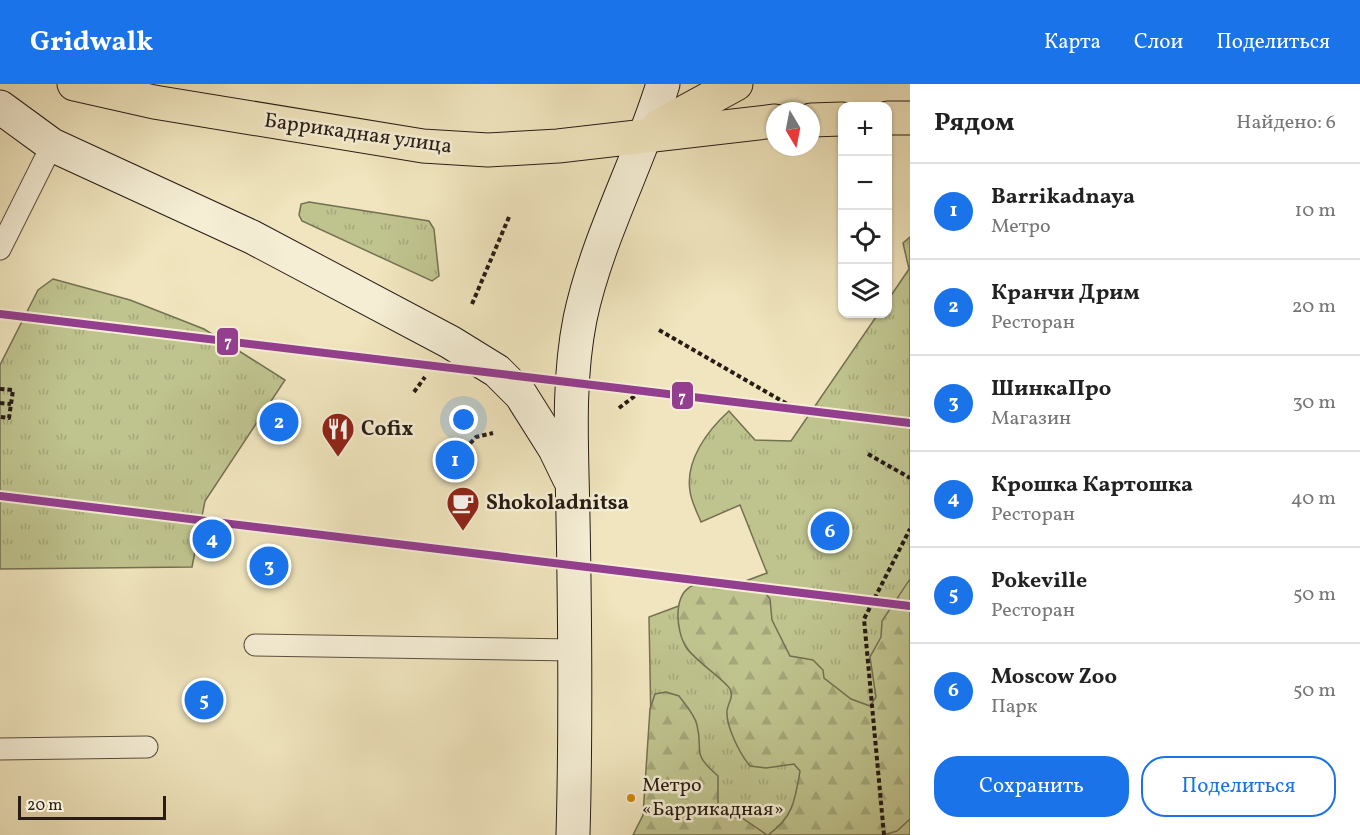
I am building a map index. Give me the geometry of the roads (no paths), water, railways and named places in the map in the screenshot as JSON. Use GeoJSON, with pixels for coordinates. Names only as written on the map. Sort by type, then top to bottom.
{"type":"FeatureCollection","features":[{"type":"Feature","properties":{"kind":"main road","name":"Баррикадная улица"},"geometry":{"type":"LineString","coordinates":[[74,84],[154,102],[423,147],[508,149],[558,146],[766,122]]}},
{"type":"Feature","properties":{"kind":"main road"},"geometry":{"type":"LineString","coordinates":[[573,835],[574,650],[570,417],[574,359],[580,317],[608,232],[663,84]]}},
{"type":"Feature","properties":{"kind":"main road"},"geometry":{"type":"LineString","coordinates":[[644,135],[736,84]]}},
{"type":"Feature","properties":{"kind":"main road"},"geometry":{"type":"LineString","coordinates":[[0,107],[52,145],[252,237],[450,342],[497,371],[521,395],[555,449],[572,486]]}},
{"type":"Feature","properties":{"kind":"main road"},"geometry":{"type":"LineString","coordinates":[[892,118],[910,118]]}},
{"type":"Feature","properties":{"kind":"main road"},"geometry":{"type":"LineString","coordinates":[[820,120],[838,119]]}},
{"type":"Feature","properties":{"kind":"lane"},"geometry":{"type":"LineString","coordinates":[[0,249],[52,145]]}},
{"type":"Feature","properties":{"kind":"lane"},"geometry":{"type":"LineString","coordinates":[[255,645],[574,650]]}},
{"type":"Feature","properties":{"kind":"lane"},"geometry":{"type":"LineString","coordinates":[[0,749],[147,747]]}},
{"type":"Feature","properties":{"kind":"place","name":"Кранчи Дрим"},"geometry":{"type":"Point","coordinates":[279,422]}},
{"type":"Feature","properties":{"kind":"place","name":"Cofix"},"geometry":{"type":"Point","coordinates":[338,458]}},
{"type":"Feature","properties":{"kind":"place","name":"Barrikadnaya"},"geometry":{"type":"Point","coordinates":[455,460]}},
{"type":"Feature","properties":{"kind":"place","name":"Moscow Zoo"},"geometry":{"type":"Point","coordinates":[830,531]}},
{"type":"Feature","properties":{"kind":"place","name":"Shokoladnitsa"},"geometry":{"type":"Point","coordinates":[463,532]}},
{"type":"Feature","properties":{"kind":"place","name":"Крошка Картошка"},"geometry":{"type":"Point","coordinates":[212,539]}},
{"type":"Feature","properties":{"kind":"place","name":"ШинкаПро"},"geometry":{"type":"Point","coordinates":[269,566]}},
{"type":"Feature","properties":{"kind":"place","name":"Pokeville"},"geometry":{"type":"Point","coordinates":[204,700]}},
{"type":"Feature","properties":{"kind":"place","name":"Метро «Баррикадная»"},"geometry":{"type":"Point","coordinates":[631,798]}}]}
